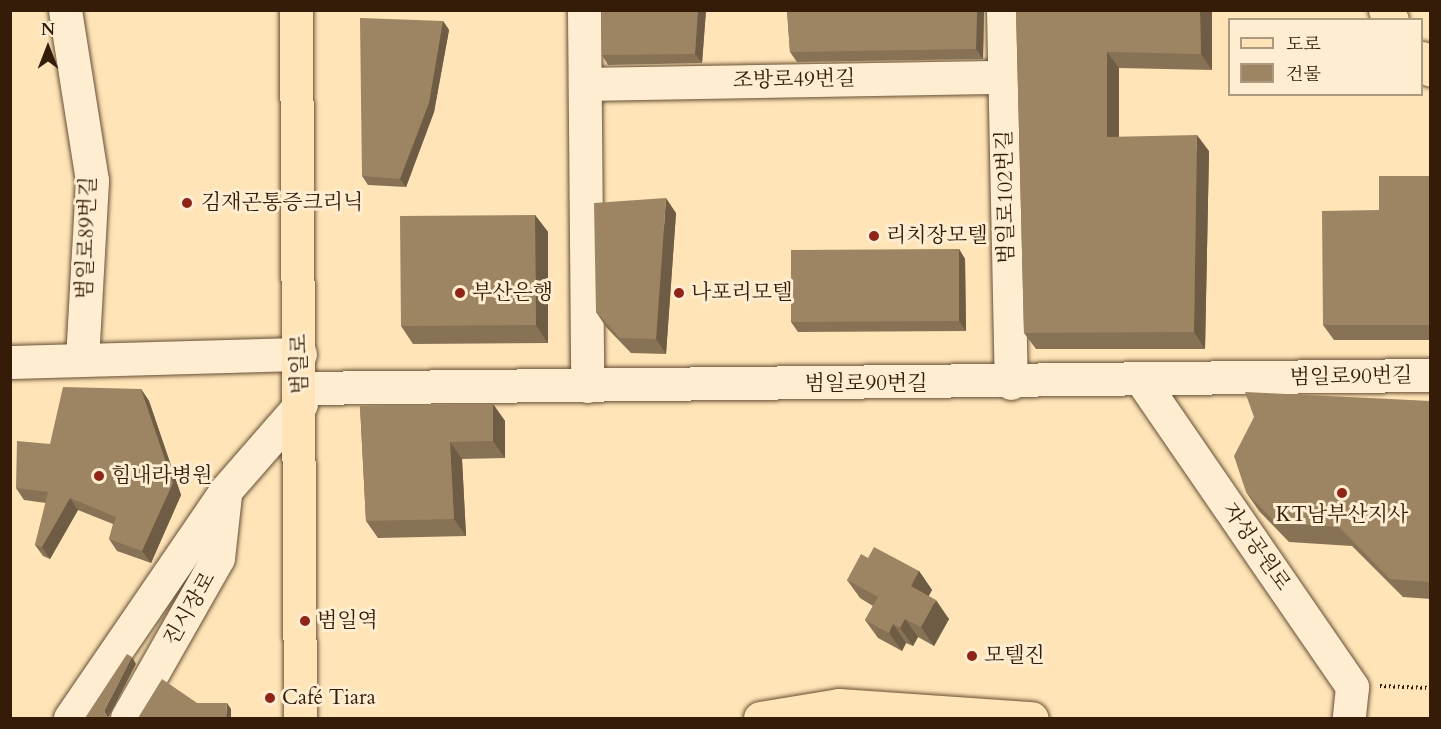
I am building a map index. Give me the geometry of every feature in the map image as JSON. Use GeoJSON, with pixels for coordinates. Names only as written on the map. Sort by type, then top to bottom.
{"type":"FeatureCollection","features":[{"type":"Feature","properties":{"kind":"main road","name":"범일로"},"geometry":{"type":"LineString","coordinates":[[296,10],[301,396],[300,718]]}},
{"type":"Feature","properties":{"kind":"main road"},"geometry":{"type":"LineString","coordinates":[[760,718],[839,705],[1032,718]]}},
{"type":"Feature","properties":{"kind":"street","name":"범일로89번길"},"geometry":{"type":"LineString","coordinates":[[65,10],[92,182],[82,359]]}},
{"type":"Feature","properties":{"kind":"street"},"geometry":{"type":"LineString","coordinates":[[584,10],[587,386]]}},
{"type":"Feature","properties":{"kind":"street","name":"범일로102번길"},"geometry":{"type":"LineString","coordinates":[[1003,10],[1011,383]]}},
{"type":"Feature","properties":{"kind":"street","name":"조방로49번길"},"geometry":{"type":"LineString","coordinates":[[585,84],[1004,77]]}},
{"type":"Feature","properties":{"kind":"street"},"geometry":{"type":"LineString","coordinates":[[10,362],[300,354]]}},
{"type":"Feature","properties":{"kind":"street","name":"범일로90번길"},"geometry":{"type":"LineString","coordinates":[[301,396],[587,386],[1011,383],[1431,375]]}},
{"type":"Feature","properties":{"kind":"street","name":"자성공원로"},"geometry":{"type":"LineString","coordinates":[[1142,381],[1351,703]]}},
{"type":"Feature","properties":{"kind":"street"},"geometry":{"type":"LineString","coordinates":[[70,718],[226,490],[301,396]]}},
{"type":"Feature","properties":{"kind":"street","name":"진시장로"},"geometry":{"type":"LineString","coordinates":[[127,718],[218,558],[226,490]]}},
{"type":"Feature","properties":{"kind":"path"},"geometry":{"type":"LineString","coordinates":[[1351,703],[1431,688]]}},
{"type":"Feature","properties":{"kind":"building"},"geometry":{"type":"Polygon","coordinates":[[[603,10],[698,10],[695,54],[602,55],[603,10]]]}},
{"type":"Feature","properties":{"kind":"building"},"geometry":{"type":"Polygon","coordinates":[[[787,10],[977,10],[976,49],[790,52],[787,10]]]}},
{"type":"Feature","properties":{"kind":"building"},"geometry":{"type":"Polygon","coordinates":[[[1016,10],[1200,10],[1201,54],[1107,52],[1107,137],[1197,135],[1194,332],[1024,333],[1016,10]]]}},
{"type":"Feature","properties":{"kind":"building"},"geometry":{"type":"Polygon","coordinates":[[[360,18],[443,21],[429,103],[400,179],[362,176],[360,18]]]}},
{"type":"Feature","properties":{"kind":"building"},"geometry":{"type":"Polygon","coordinates":[[[1379,176],[1431,176],[1431,325],[1323,325],[1322,211],[1379,210],[1379,176]]]}},
{"type":"Feature","properties":{"kind":"building"},"geometry":{"type":"Polygon","coordinates":[[[666,198],[656,339],[620,338],[596,312],[594,203],[666,198]]]}},
{"type":"Feature","properties":{"kind":"building"},"geometry":{"type":"Polygon","coordinates":[[[535,215],[536,325],[401,326],[400,216],[535,215]]]}},
{"type":"Feature","properties":{"kind":"building"},"geometry":{"type":"Polygon","coordinates":[[[959,249],[959,321],[791,322],[791,250],[959,249]]]}},
{"type":"Feature","properties":{"kind":"building","name":"힘내라병원"},"geometry":{"type":"Polygon","coordinates":[[[63,387],[141,389],[173,483],[142,551],[109,539],[116,517],[70,498],[42,547],[35,545],[48,492],[16,488],[17,441],[50,444],[63,387]]]}},
{"type":"Feature","properties":{"kind":"building","name":"KT남부산지사"},"geometry":{"type":"Polygon","coordinates":[[[1245,392],[1431,401],[1431,582],[1390,579],[1339,527],[1276,523],[1246,492],[1234,456],[1254,417],[1245,392]]]}},
{"type":"Feature","properties":{"kind":"building"},"geometry":{"type":"Polygon","coordinates":[[[493,404],[493,441],[450,442],[454,519],[366,521],[360,406],[493,404]]]}},
{"type":"Feature","properties":{"kind":"building"},"geometry":{"type":"Polygon","coordinates":[[[874,547],[919,571],[911,586],[936,600],[921,627],[905,619],[900,628],[893,624],[889,633],[865,620],[878,597],[847,580],[861,554],[868,558],[874,547]]]}},
{"type":"Feature","properties":{"kind":"building"},"geometry":{"type":"Polygon","coordinates":[[[127,654],[132,657],[104,711],[108,718],[85,718],[127,654]]]}},
{"type":"Feature","properties":{"kind":"building"},"geometry":{"type":"Polygon","coordinates":[[[162,679],[197,703],[227,703],[226,718],[138,718],[162,679]]]}},
{"type":"Feature","properties":{"kind":"place","name":"김재곤통증크리닉"},"geometry":{"type":"Point","coordinates":[187,203]}},
{"type":"Feature","properties":{"kind":"place","name":"리치장모텔"},"geometry":{"type":"Point","coordinates":[874,236]}},
{"type":"Feature","properties":{"kind":"place","name":"부산은행"},"geometry":{"type":"Point","coordinates":[460,293]}},
{"type":"Feature","properties":{"kind":"place","name":"나포리모텔"},"geometry":{"type":"Point","coordinates":[679,293]}},
{"type":"Feature","properties":{"kind":"place","name":"힘내라병원"},"geometry":{"type":"Point","coordinates":[99,476]}},
{"type":"Feature","properties":{"kind":"place","name":"KT남부산지사"},"geometry":{"type":"Point","coordinates":[1342,493]}},
{"type":"Feature","properties":{"kind":"place","name":"범일역"},"geometry":{"type":"Point","coordinates":[305,621]}},
{"type":"Feature","properties":{"kind":"place","name":"모텔진"},"geometry":{"type":"Point","coordinates":[972,656]}},
{"type":"Feature","properties":{"kind":"place","name":"Café Tiara"},"geometry":{"type":"Point","coordinates":[270,698]}}]}
